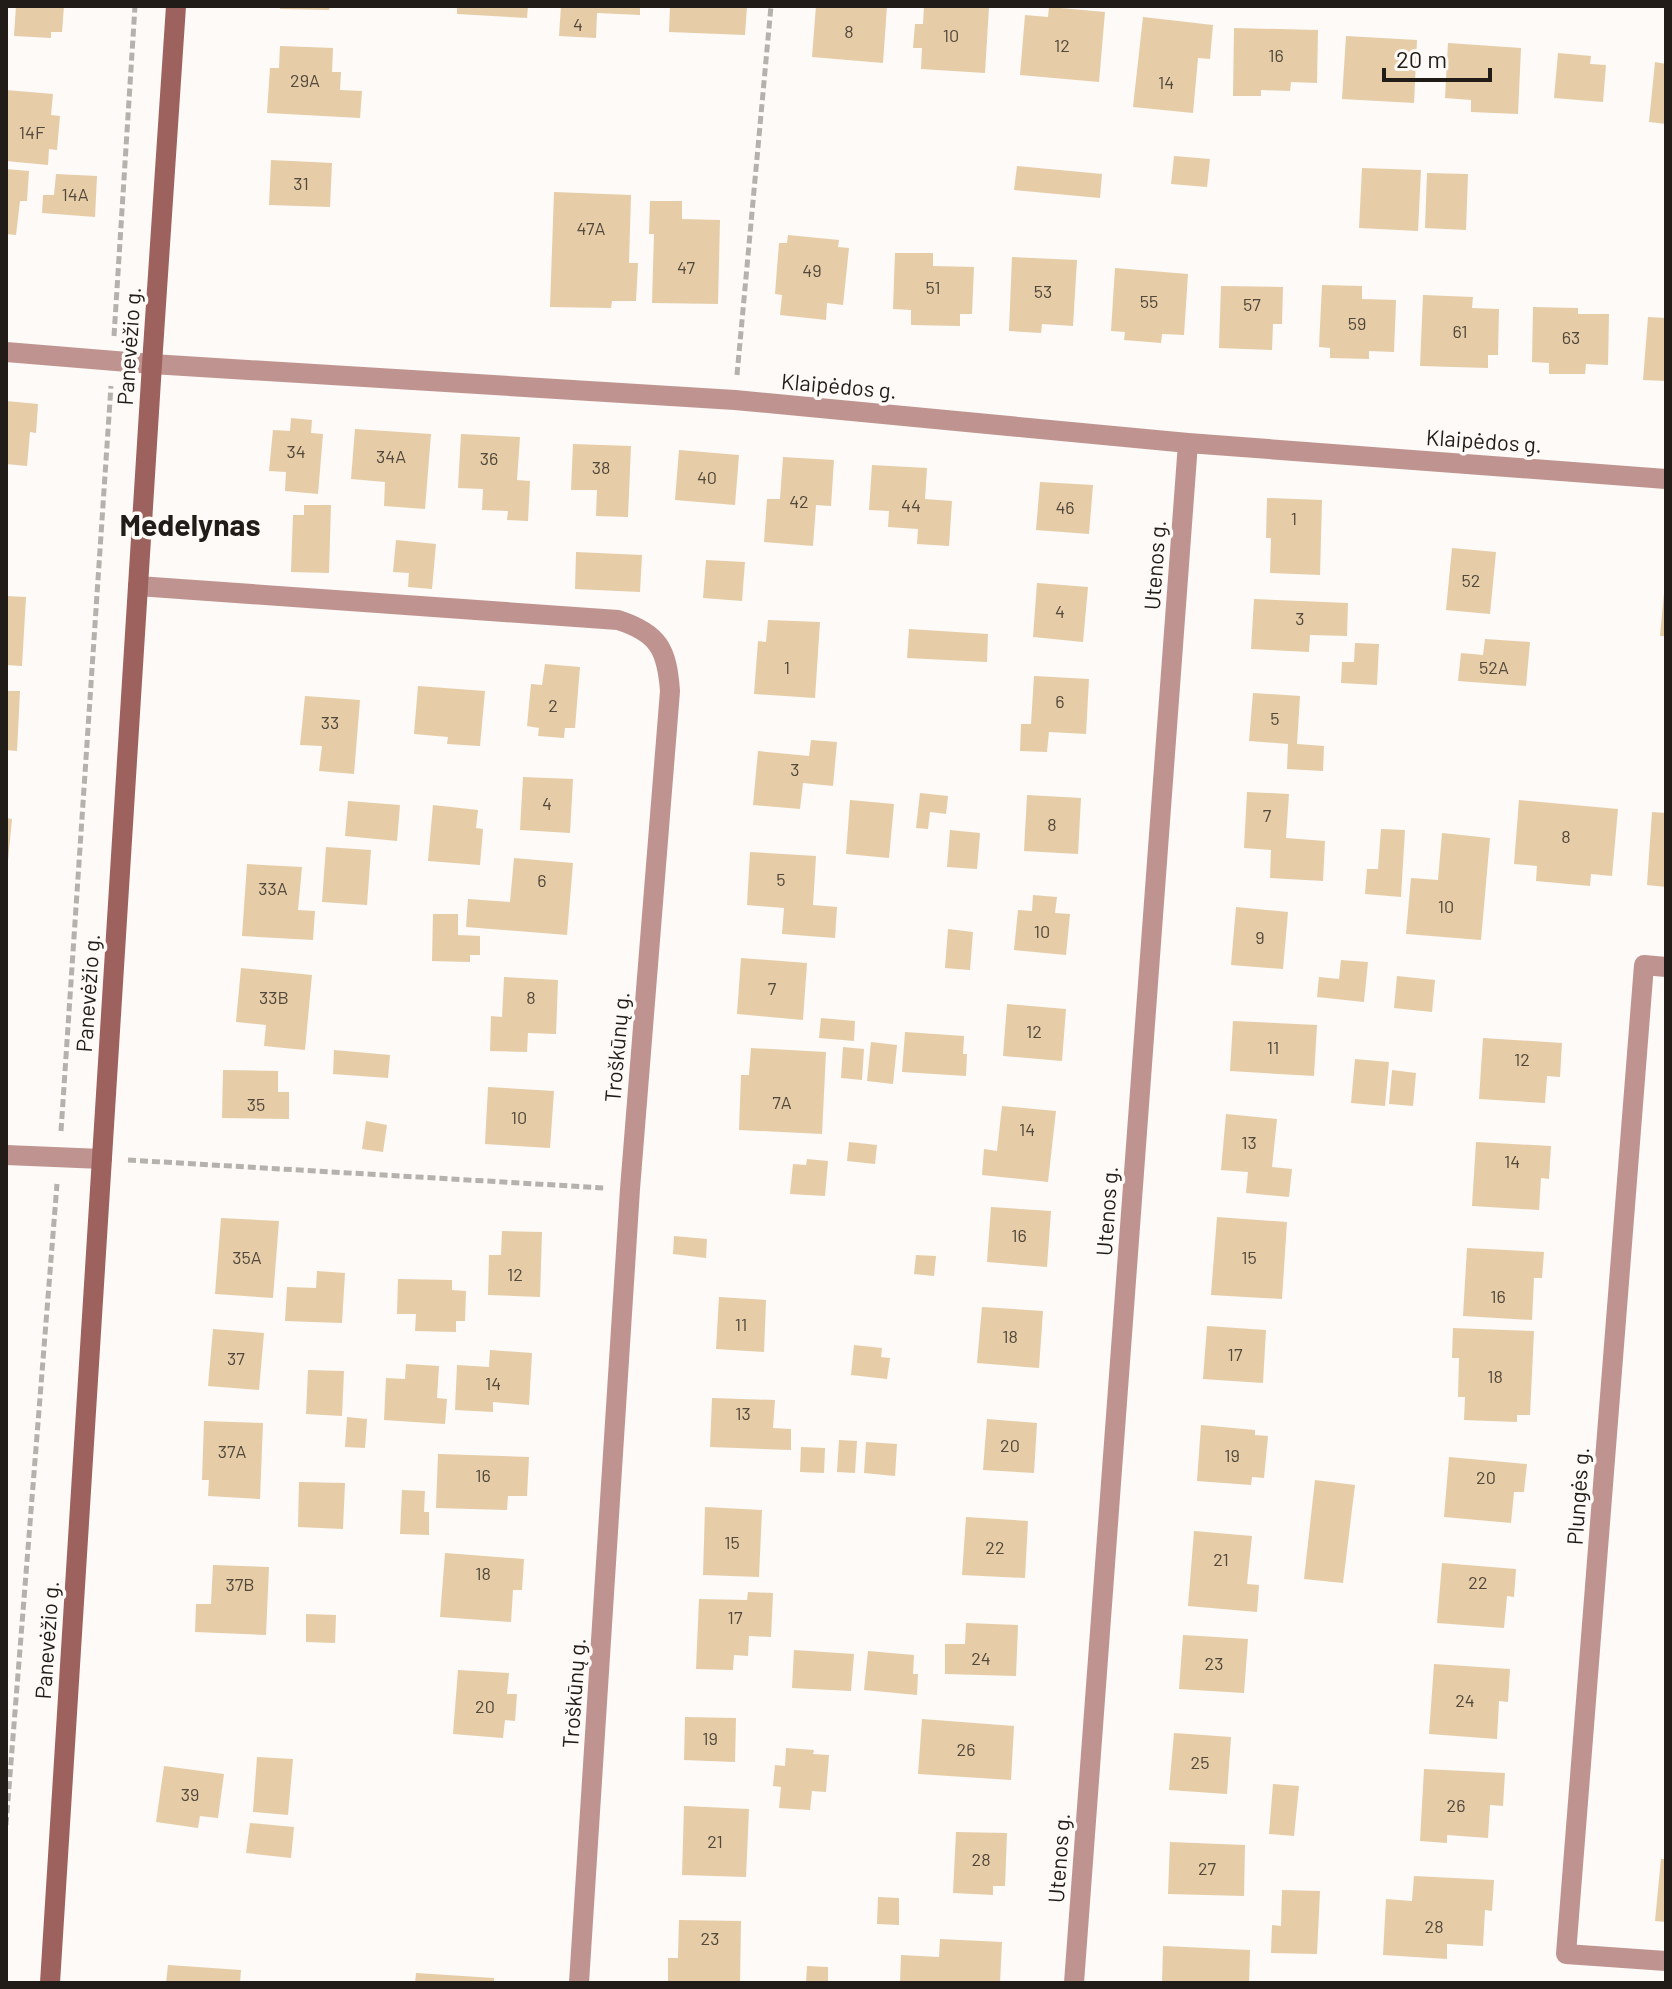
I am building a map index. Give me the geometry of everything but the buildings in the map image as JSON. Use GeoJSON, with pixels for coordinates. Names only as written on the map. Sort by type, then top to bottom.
{"type":"FeatureCollection","features":[{"type":"Feature","properties":{"kind":"street","name":"Panevėžio g."},"geometry":{"type":"LineString","coordinates":[[50,1983],[176,6]]}},
{"type":"Feature","properties":{"kind":"street","name":"Klaipėdos g."},"geometry":{"type":"LineString","coordinates":[[6,352],[735,400],[1188,443],[1666,479]]}},
{"type":"Feature","properties":{"kind":"street","name":"Utenos g."},"geometry":{"type":"LineString","coordinates":[[1074,1983],[1188,443]]}},
{"type":"Feature","properties":{"kind":"street","name":"Troškūnų g."},"geometry":{"type":"LineString","coordinates":[[138,586],[618,620],[648,634],[660,647],[668,666],[670,691],[630,1189],[579,1983]]}},
{"type":"Feature","properties":{"kind":"street","name":"Plungės g."},"geometry":{"type":"LineString","coordinates":[[1666,967],[1644,965],[1566,1954],[1666,1961]]}},
{"type":"Feature","properties":{"kind":"street"},"geometry":{"type":"LineString","coordinates":[[6,1155],[102,1159]]}},
{"type":"Feature","properties":{"kind":"path"},"geometry":{"type":"LineString","coordinates":[[6,1825],[60,1157],[135,6]]}},
{"type":"Feature","properties":{"kind":"path"},"geometry":{"type":"LineString","coordinates":[[735,400],[771,6]]}},
{"type":"Feature","properties":{"kind":"path"},"geometry":{"type":"LineString","coordinates":[[102,1159],[630,1189]]}},
{"type":"Feature","properties":{"kind":"district","name":"Medelynas"},"geometry":{"type":"Point","coordinates":[190,526]}}]}
